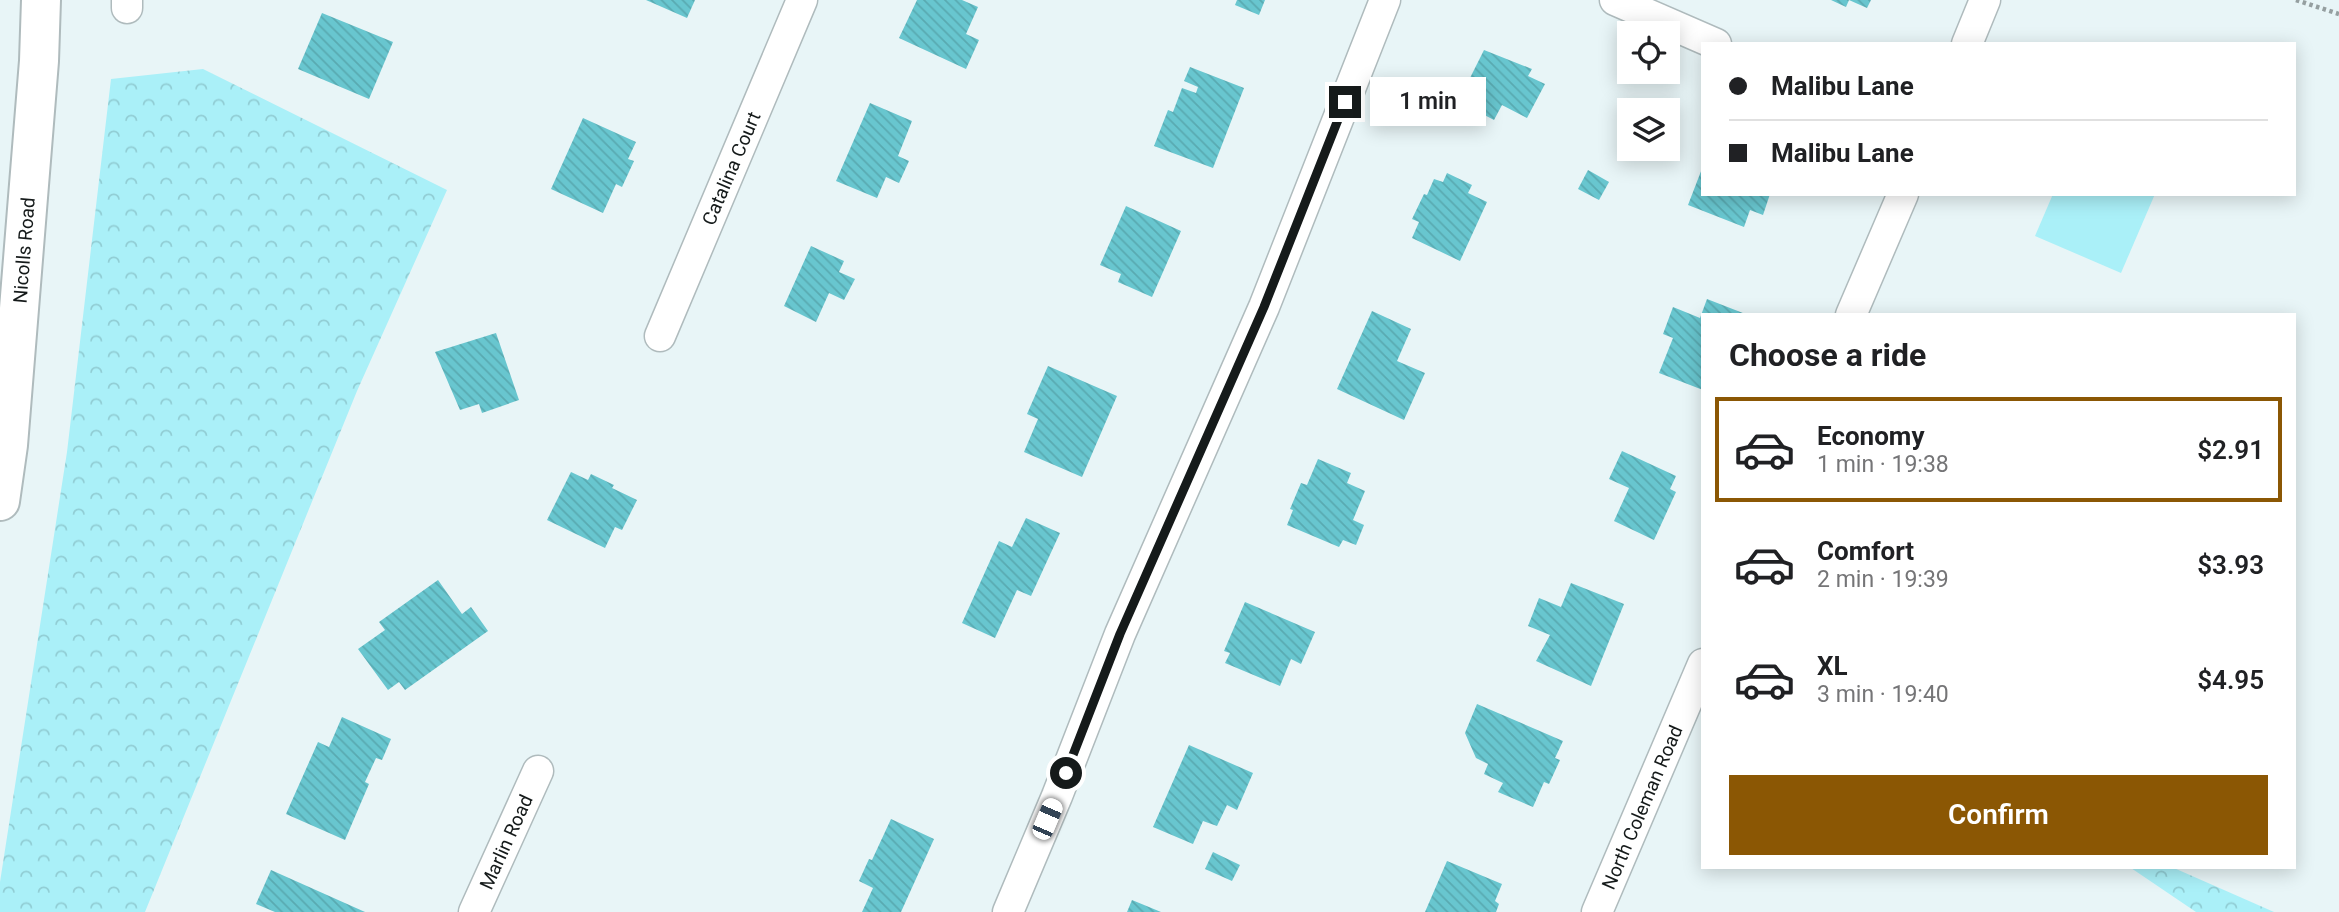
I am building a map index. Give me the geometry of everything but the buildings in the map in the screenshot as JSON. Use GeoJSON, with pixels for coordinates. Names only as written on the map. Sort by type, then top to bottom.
{"type":"FeatureCollection","features":[{"type":"Feature","properties":{"kind":"highway","name":"Nicolls Road"},"geometry":{"type":"LineString","coordinates":[[0,501],[8,445],[39,61],[41,0]]}},
{"type":"Feature","properties":{"kind":"street","name":"Catalina Court"},"geometry":{"type":"LineString","coordinates":[[660,336],[802,0]]}},
{"type":"Feature","properties":{"kind":"street"},"geometry":{"type":"LineString","coordinates":[[1008,912],[1057,796],[1120,634],[1264,307],[1385,0]]}},
{"type":"Feature","properties":{"kind":"street"},"geometry":{"type":"LineString","coordinates":[[1615,0],[1711,42]]}},
{"type":"Feature","properties":{"kind":"street"},"geometry":{"type":"LineString","coordinates":[[1968,42],[1985,0]]}},
{"type":"Feature","properties":{"kind":"street"},"geometry":{"type":"LineString","coordinates":[[1852,313],[1902,196]]}},
{"type":"Feature","properties":{"kind":"street","name":"North Coleman Road"},"geometry":{"type":"LineString","coordinates":[[1598,912],[1701,669]]}},
{"type":"Feature","properties":{"kind":"street","name":"Marlin Road"},"geometry":{"type":"LineString","coordinates":[[474,912],[538,771]]}},
{"type":"Feature","properties":{"kind":"path"},"geometry":{"type":"LineString","coordinates":[[2296,0],[2339,14]]}},
{"type":"Feature","properties":{"kind":"green space"},"geometry":{"type":"Polygon","coordinates":[[[203,69],[447,190],[357,391],[145,912],[0,912],[0,882],[67,452],[111,79],[203,69]]]}},
{"type":"Feature","properties":{"kind":"green space"},"geometry":{"type":"Polygon","coordinates":[[[2052,196],[2154,196],[2121,273],[2035,236],[2052,196]]]}},
{"type":"Feature","properties":{"kind":"green space"},"geometry":{"type":"Polygon","coordinates":[[[2132,869],[2176,869],[2274,912],[2196,912],[2132,869]]]}},
{"type":"Feature","properties":{"kind":"route"},"geometry":{"type":"LineString","coordinates":[[1066,773],[1120,634],[1264,307],[1345,102]]}}]}
